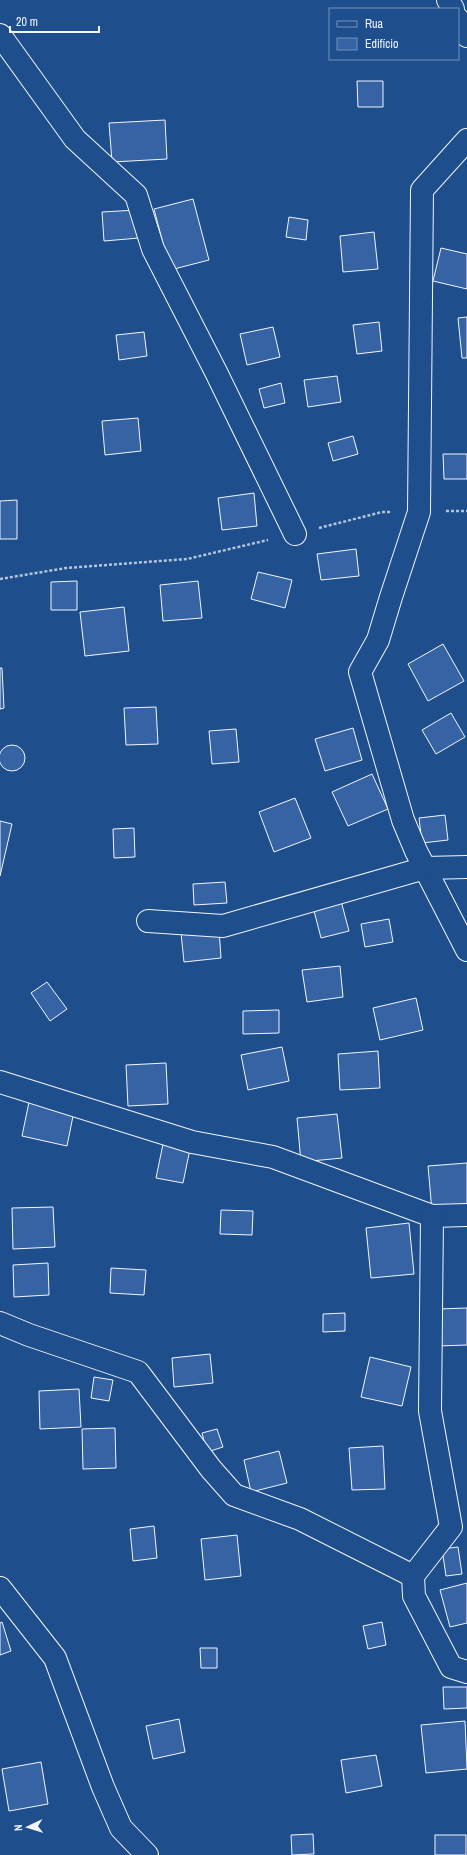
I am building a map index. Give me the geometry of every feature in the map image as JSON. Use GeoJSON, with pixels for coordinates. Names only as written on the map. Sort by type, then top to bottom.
{"type":"FeatureCollection","features":[{"type":"Feature","properties":{"kind":"street"},"geometry":{"type":"LineString","coordinates":[[459,21],[467,36]]}},
{"type":"Feature","properties":{"kind":"street"},"geometry":{"type":"LineString","coordinates":[[0,35],[75,139],[136,195],[153,249],[216,372],[295,534]]}},
{"type":"Feature","properties":{"kind":"street"},"geometry":{"type":"LineString","coordinates":[[467,140],[422,190],[419,512],[390,597],[378,640],[360,672],[403,820],[425,868],[467,950]]}},
{"type":"Feature","properties":{"kind":"street"},"geometry":{"type":"LineString","coordinates":[[148,921],[223,926],[425,868],[467,867]]}},
{"type":"Feature","properties":{"kind":"street"},"geometry":{"type":"LineString","coordinates":[[0,1082],[192,1142],[273,1157],[432,1216],[467,1215]]}},
{"type":"Feature","properties":{"kind":"street"},"geometry":{"type":"LineString","coordinates":[[432,1216],[430,1411],[451,1526],[413,1576],[414,1596],[450,1667],[467,1672]]}},
{"type":"Feature","properties":{"kind":"street"},"geometry":{"type":"LineString","coordinates":[[0,1323],[29,1335],[138,1372],[210,1469],[234,1495],[300,1519],[413,1576]]}},
{"type":"Feature","properties":{"kind":"street"},"geometry":{"type":"LineString","coordinates":[[0,1588],[55,1658],[103,1787],[121,1828],[147,1855]]}},
{"type":"Feature","properties":{"kind":"path"},"geometry":{"type":"LineString","coordinates":[[0,579],[66,568],[187,558],[295,534],[382,512],[467,511]]}},
{"type":"Feature","properties":{"kind":"building"},"geometry":{"type":"Polygon","coordinates":[[[357,81],[383,81],[383,107],[358,107],[357,81]]]}},
{"type":"Feature","properties":{"kind":"building"},"geometry":{"type":"Polygon","coordinates":[[[165,120],[167,159],[112,162],[109,123],[165,120]]]}},
{"type":"Feature","properties":{"kind":"building"},"geometry":{"type":"Polygon","coordinates":[[[193,199],[209,260],[170,270],[154,209],[193,199]]]}},
{"type":"Feature","properties":{"kind":"building"},"geometry":{"type":"Polygon","coordinates":[[[137,210],[139,238],[104,241],[102,212],[137,210]]]}},
{"type":"Feature","properties":{"kind":"building"},"geometry":{"type":"Polygon","coordinates":[[[289,217],[308,220],[306,240],[286,237],[289,217]]]}},
{"type":"Feature","properties":{"kind":"building"},"geometry":{"type":"Polygon","coordinates":[[[374,232],[378,269],[343,272],[340,236],[374,232]]]}},
{"type":"Feature","properties":{"kind":"building"},"geometry":{"type":"Polygon","coordinates":[[[441,248],[467,254],[467,289],[433,281],[441,248]]]}},
{"type":"Feature","properties":{"kind":"building"},"geometry":{"type":"Polygon","coordinates":[[[467,317],[467,358],[462,358],[458,318],[467,317]]]}},
{"type":"Feature","properties":{"kind":"building"},"geometry":{"type":"Polygon","coordinates":[[[379,322],[382,351],[357,354],[353,325],[379,322]]]}},
{"type":"Feature","properties":{"kind":"building"},"geometry":{"type":"Polygon","coordinates":[[[273,327],[280,357],[247,365],[240,334],[273,327]]]}},
{"type":"Feature","properties":{"kind":"building"},"geometry":{"type":"Polygon","coordinates":[[[144,332],[147,356],[119,360],[116,335],[144,332]]]}},
{"type":"Feature","properties":{"kind":"building"},"geometry":{"type":"Polygon","coordinates":[[[337,376],[341,402],[308,407],[304,380],[337,376]]]}},
{"type":"Feature","properties":{"kind":"building"},"geometry":{"type":"Polygon","coordinates":[[[281,383],[285,403],[264,408],[259,389],[281,383]]]}},
{"type":"Feature","properties":{"kind":"building"},"geometry":{"type":"Polygon","coordinates":[[[138,418],[141,451],[105,455],[102,421],[138,418]]]}},
{"type":"Feature","properties":{"kind":"building"},"geometry":{"type":"Polygon","coordinates":[[[353,436],[358,454],[333,461],[328,443],[353,436]]]}},
{"type":"Feature","properties":{"kind":"building"},"geometry":{"type":"Polygon","coordinates":[[[443,454],[467,454],[467,479],[444,479],[443,454]]]}},
{"type":"Feature","properties":{"kind":"building"},"geometry":{"type":"Polygon","coordinates":[[[254,493],[257,526],[222,530],[218,498],[254,493]]]}},
{"type":"Feature","properties":{"kind":"building"},"geometry":{"type":"Polygon","coordinates":[[[17,500],[17,539],[0,539],[0,501],[17,500]]]}},
{"type":"Feature","properties":{"kind":"building"},"geometry":{"type":"Polygon","coordinates":[[[356,549],[359,576],[321,580],[317,554],[356,549]]]}},
{"type":"Feature","properties":{"kind":"building"},"geometry":{"type":"Polygon","coordinates":[[[258,572],[292,580],[285,608],[251,599],[258,572]]]}},
{"type":"Feature","properties":{"kind":"building"},"geometry":{"type":"Polygon","coordinates":[[[77,581],[77,610],[51,610],[51,582],[77,581]]]}},
{"type":"Feature","properties":{"kind":"building"},"geometry":{"type":"Polygon","coordinates":[[[198,581],[202,618],[163,621],[160,585],[198,581]]]}},
{"type":"Feature","properties":{"kind":"building"},"geometry":{"type":"Polygon","coordinates":[[[124,607],[129,651],[85,656],[80,612],[124,607]]]}},
{"type":"Feature","properties":{"kind":"building"},"geometry":{"type":"Polygon","coordinates":[[[443,644],[464,681],[428,701],[408,664],[443,644]]]}},
{"type":"Feature","properties":{"kind":"building"},"geometry":{"type":"Polygon","coordinates":[[[0,668],[2,668],[4,708],[0,709],[0,668]]]}},
{"type":"Feature","properties":{"kind":"building"},"geometry":{"type":"Polygon","coordinates":[[[156,707],[158,744],[126,745],[124,708],[156,707]]]}},
{"type":"Feature","properties":{"kind":"building"},"geometry":{"type":"Polygon","coordinates":[[[451,713],[465,737],[436,754],[422,730],[451,713]]]}},
{"type":"Feature","properties":{"kind":"building"},"geometry":{"type":"Polygon","coordinates":[[[353,728],[362,760],[325,771],[315,739],[353,728]]]}},
{"type":"Feature","properties":{"kind":"building"},"geometry":{"type":"Polygon","coordinates":[[[236,729],[239,762],[212,764],[209,731],[236,729]]]}},
{"type":"Feature","properties":{"kind":"building"},"geometry":{"type":"Polygon","coordinates":[[[12,745],[22,748],[25,758],[22,768],[12,771],[2,768],[-1,758],[2,748],[12,745]]]}},
{"type":"Feature","properties":{"kind":"building"},"geometry":{"type":"Polygon","coordinates":[[[372,774],[388,809],[348,826],[332,792],[372,774]]]}},
{"type":"Feature","properties":{"kind":"building"},"geometry":{"type":"Polygon","coordinates":[[[295,798],[311,838],[274,852],[259,812],[295,798]]]}},
{"type":"Feature","properties":{"kind":"building"},"geometry":{"type":"Polygon","coordinates":[[[445,815],[448,840],[422,843],[419,818],[445,815]]]}},
{"type":"Feature","properties":{"kind":"building"},"geometry":{"type":"Polygon","coordinates":[[[0,821],[12,824],[0,876],[0,821]]]}},
{"type":"Feature","properties":{"kind":"building"},"geometry":{"type":"Polygon","coordinates":[[[134,828],[135,857],[114,858],[113,829],[134,828]]]}},
{"type":"Feature","properties":{"kind":"building"},"geometry":{"type":"Polygon","coordinates":[[[225,882],[227,903],[194,905],[193,884],[225,882]]]}},
{"type":"Feature","properties":{"kind":"building"},"geometry":{"type":"Polygon","coordinates":[[[340,897],[349,931],[321,938],[312,903],[340,897]]]}},
{"type":"Feature","properties":{"kind":"building"},"geometry":{"type":"Polygon","coordinates":[[[389,919],[393,942],[365,947],[361,924],[389,919]]]}},
{"type":"Feature","properties":{"kind":"building"},"geometry":{"type":"Polygon","coordinates":[[[219,929],[221,958],[184,962],[181,933],[219,929]]]}},
{"type":"Feature","properties":{"kind":"building"},"geometry":{"type":"Polygon","coordinates":[[[340,966],[343,997],[307,1002],[302,970],[340,966]]]}},
{"type":"Feature","properties":{"kind":"building"},"geometry":{"type":"Polygon","coordinates":[[[47,982],[67,1009],[50,1021],[31,993],[47,982]]]}},
{"type":"Feature","properties":{"kind":"building"},"geometry":{"type":"Polygon","coordinates":[[[416,998],[423,1030],[380,1040],[373,1008],[416,998]]]}},
{"type":"Feature","properties":{"kind":"building"},"geometry":{"type":"Polygon","coordinates":[[[279,1010],[279,1033],[243,1034],[243,1011],[279,1010]]]}},
{"type":"Feature","properties":{"kind":"building"},"geometry":{"type":"Polygon","coordinates":[[[282,1047],[289,1081],[248,1090],[241,1055],[282,1047]]]}},
{"type":"Feature","properties":{"kind":"building"},"geometry":{"type":"Polygon","coordinates":[[[378,1051],[380,1088],[340,1090],[338,1054],[378,1051]]]}},
{"type":"Feature","properties":{"kind":"building"},"geometry":{"type":"Polygon","coordinates":[[[166,1063],[168,1104],[128,1106],[126,1065],[166,1063]]]}},
{"type":"Feature","properties":{"kind":"building"},"geometry":{"type":"Polygon","coordinates":[[[29,1102],[74,1111],[67,1146],[22,1136],[29,1102]]]}},
{"type":"Feature","properties":{"kind":"building"},"geometry":{"type":"Polygon","coordinates":[[[337,1114],[342,1158],[301,1162],[297,1118],[337,1114]]]}},
{"type":"Feature","properties":{"kind":"building"},"geometry":{"type":"Polygon","coordinates":[[[163,1144],[190,1149],[183,1183],[156,1178],[163,1144]]]}},
{"type":"Feature","properties":{"kind":"building"},"geometry":{"type":"Polygon","coordinates":[[[467,1163],[467,1207],[432,1211],[428,1166],[467,1163]]]}},
{"type":"Feature","properties":{"kind":"building"},"geometry":{"type":"Polygon","coordinates":[[[53,1207],[55,1247],[13,1249],[12,1208],[53,1207]]]}},
{"type":"Feature","properties":{"kind":"building"},"geometry":{"type":"Polygon","coordinates":[[[221,1210],[253,1211],[252,1235],[220,1234],[221,1210]]]}},
{"type":"Feature","properties":{"kind":"building"},"geometry":{"type":"Polygon","coordinates":[[[409,1223],[414,1274],[371,1278],[366,1228],[409,1223]]]}},
{"type":"Feature","properties":{"kind":"building"},"geometry":{"type":"Polygon","coordinates":[[[48,1263],[49,1295],[14,1297],[13,1265],[48,1263]]]}},
{"type":"Feature","properties":{"kind":"building"},"geometry":{"type":"Polygon","coordinates":[[[111,1268],[146,1270],[144,1295],[110,1293],[111,1268]]]}},
{"type":"Feature","properties":{"kind":"building"},"geometry":{"type":"Polygon","coordinates":[[[467,1308],[467,1345],[438,1346],[437,1309],[467,1308]]]}},
{"type":"Feature","properties":{"kind":"building"},"geometry":{"type":"Polygon","coordinates":[[[345,1313],[345,1331],[323,1332],[323,1314],[345,1313]]]}},
{"type":"Feature","properties":{"kind":"building"},"geometry":{"type":"Polygon","coordinates":[[[210,1354],[213,1383],[174,1387],[172,1358],[210,1354]]]}},
{"type":"Feature","properties":{"kind":"building"},"geometry":{"type":"Polygon","coordinates":[[[370,1357],[411,1367],[402,1406],[361,1397],[370,1357]]]}},
{"type":"Feature","properties":{"kind":"building"},"geometry":{"type":"Polygon","coordinates":[[[94,1377],[113,1380],[109,1401],[91,1398],[94,1377]]]}},
{"type":"Feature","properties":{"kind":"building"},"geometry":{"type":"Polygon","coordinates":[[[79,1389],[81,1427],[40,1429],[39,1391],[79,1389]]]}},
{"type":"Feature","properties":{"kind":"building"},"geometry":{"type":"Polygon","coordinates":[[[115,1428],[116,1468],[83,1469],[82,1429],[115,1428]]]}},
{"type":"Feature","properties":{"kind":"building"},"geometry":{"type":"Polygon","coordinates":[[[217,1429],[223,1447],[207,1452],[202,1433],[217,1429]]]}},
{"type":"Feature","properties":{"kind":"building"},"geometry":{"type":"Polygon","coordinates":[[[383,1446],[385,1489],[352,1490],[349,1448],[383,1446]]]}},
{"type":"Feature","properties":{"kind":"building"},"geometry":{"type":"Polygon","coordinates":[[[279,1451],[287,1483],[251,1492],[244,1460],[279,1451]]]}},
{"type":"Feature","properties":{"kind":"building"},"geometry":{"type":"Polygon","coordinates":[[[154,1526],[157,1558],[133,1561],[130,1529],[154,1526]]]}},
{"type":"Feature","properties":{"kind":"building"},"geometry":{"type":"Polygon","coordinates":[[[237,1535],[241,1576],[205,1580],[201,1539],[237,1535]]]}},
{"type":"Feature","properties":{"kind":"building"},"geometry":{"type":"Polygon","coordinates":[[[458,1547],[462,1574],[446,1576],[442,1549],[458,1547]]]}},
{"type":"Feature","properties":{"kind":"building"},"geometry":{"type":"Polygon","coordinates":[[[467,1583],[467,1623],[450,1627],[440,1590],[467,1583]]]}},
{"type":"Feature","properties":{"kind":"building"},"geometry":{"type":"Polygon","coordinates":[[[2,1622],[11,1651],[0,1655],[0,1623],[2,1622]]]}},
{"type":"Feature","properties":{"kind":"building"},"geometry":{"type":"Polygon","coordinates":[[[382,1622],[386,1645],[368,1649],[363,1626],[382,1622]]]}},
{"type":"Feature","properties":{"kind":"building"},"geometry":{"type":"Polygon","coordinates":[[[200,1648],[217,1648],[217,1668],[201,1668],[200,1648]]]}},
{"type":"Feature","properties":{"kind":"building"},"geometry":{"type":"Polygon","coordinates":[[[443,1687],[467,1687],[467,1708],[444,1709],[443,1687]]]}},
{"type":"Feature","properties":{"kind":"building"},"geometry":{"type":"Polygon","coordinates":[[[179,1719],[185,1752],[153,1759],[146,1726],[179,1719]]]}},
{"type":"Feature","properties":{"kind":"building"},"geometry":{"type":"Polygon","coordinates":[[[465,1721],[467,1769],[426,1773],[421,1725],[465,1721]]]}},
{"type":"Feature","properties":{"kind":"building"},"geometry":{"type":"Polygon","coordinates":[[[376,1755],[382,1786],[346,1793],[341,1760],[376,1755]]]}},
{"type":"Feature","properties":{"kind":"building"},"geometry":{"type":"Polygon","coordinates":[[[41,1762],[48,1804],[9,1811],[2,1769],[41,1762]]]}},
{"type":"Feature","properties":{"kind":"building"},"geometry":{"type":"Polygon","coordinates":[[[313,1834],[314,1854],[292,1855],[291,1835],[313,1834]]]}},
{"type":"Feature","properties":{"kind":"building"},"geometry":{"type":"Polygon","coordinates":[[[435,1835],[466,1835],[466,1855],[435,1855],[435,1835]]]}}]}
